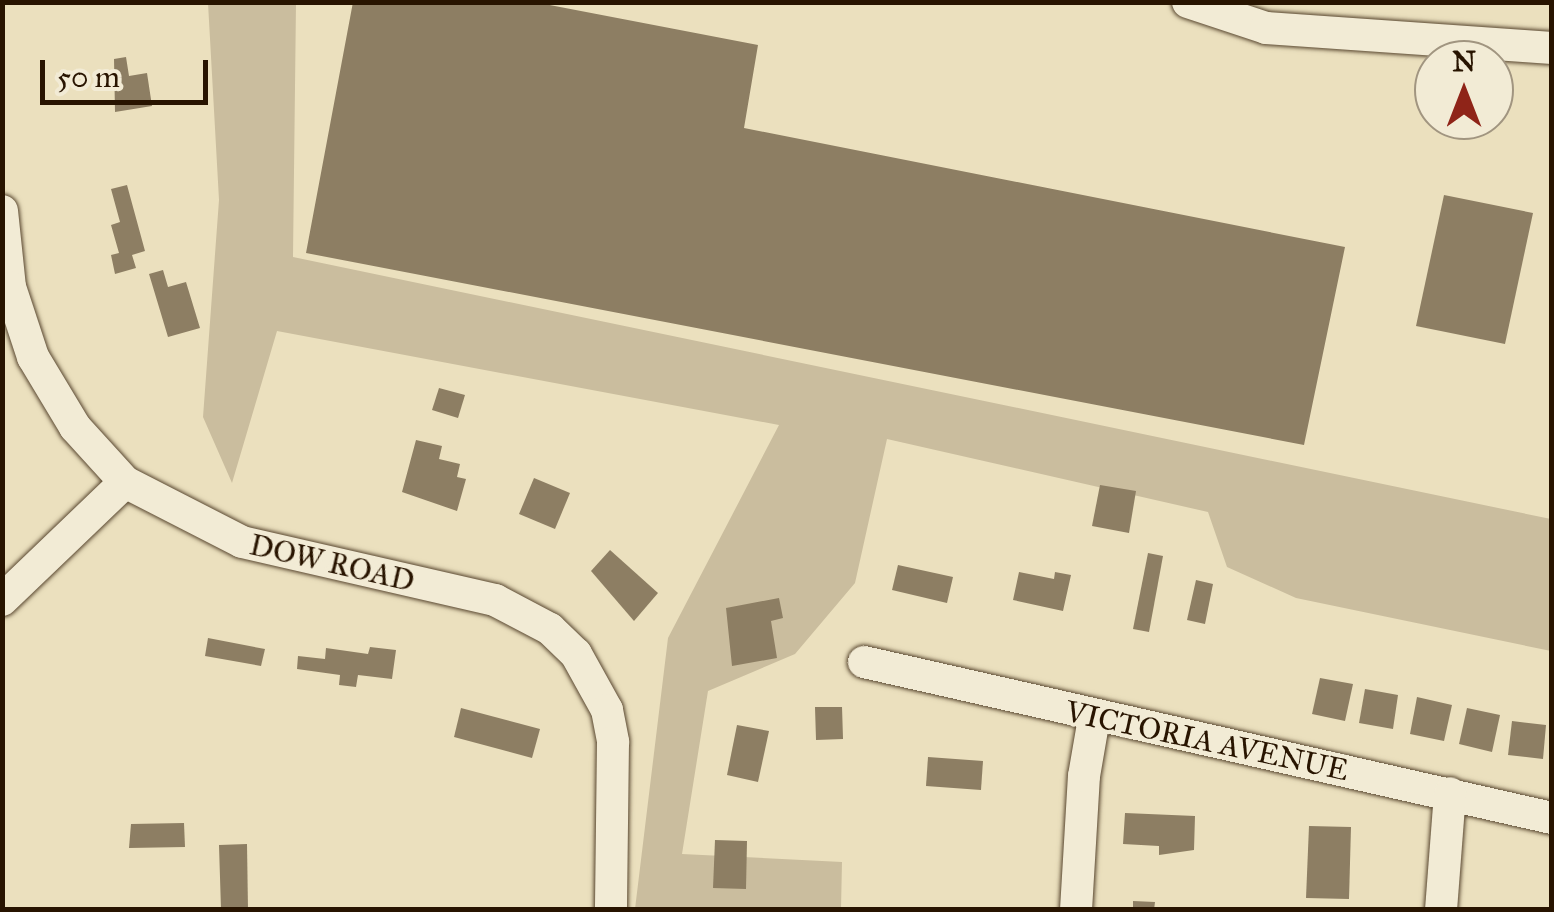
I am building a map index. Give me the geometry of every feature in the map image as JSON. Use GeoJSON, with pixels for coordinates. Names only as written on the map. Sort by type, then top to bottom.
{"type":"FeatureCollection","features":[{"type":"Feature","properties":{"kind":"street"},"geometry":{"type":"LineString","coordinates":[[1188,2],[1266,28],[1552,48]]}},
{"type":"Feature","properties":{"kind":"street","name":"DOW ROAD"},"geometry":{"type":"LineString","coordinates":[[2,211],[10,286],[33,358],[75,427],[125,482],[242,542],[495,600],[563,640],[594,681],[612,731],[611,910]]}},
{"type":"Feature","properties":{"kind":"street"},"geometry":{"type":"LineString","coordinates":[[2,600],[125,482]]}},
{"type":"Feature","properties":{"kind":"street","name":"VICTORIA AVENUE"},"geometry":{"type":"LineString","coordinates":[[864,662],[1094,718],[1552,818]]}},
{"type":"Feature","properties":{"kind":"street"},"geometry":{"type":"LineString","coordinates":[[1076,910],[1084,776],[1094,718]]}},
{"type":"Feature","properties":{"kind":"street"},"geometry":{"type":"LineString","coordinates":[[1441,910],[1450,794]]}},
{"type":"Feature","properties":{"kind":"shaded area"},"geometry":{"type":"Polygon","coordinates":[[[208,3],[296,3],[293,257],[1551,519],[1551,651],[1296,598],[1227,567],[1208,512],[887,439],[855,583],[795,654],[708,691],[682,854],[842,862],[841,909],[635,909],[668,638],[779,425],[277,331],[232,483],[203,417],[219,200],[208,3]]]}},
{"type":"Feature","properties":{"kind":"building"},"geometry":{"type":"Polygon","coordinates":[[[353,2],[534,2],[758,45],[744,128],[1345,247],[1304,445],[306,253],[353,2]]]}},
{"type":"Feature","properties":{"kind":"building"},"geometry":{"type":"Polygon","coordinates":[[[126,57],[129,76],[147,73],[152,106],[115,112],[114,59],[126,57]]]}},
{"type":"Feature","properties":{"kind":"building"},"geometry":{"type":"Polygon","coordinates":[[[127,185],[145,251],[132,255],[136,268],[115,274],[111,255],[119,253],[111,225],[120,222],[111,189],[127,185]]]}},
{"type":"Feature","properties":{"kind":"building"},"geometry":{"type":"Polygon","coordinates":[[[1444,195],[1533,213],[1505,344],[1416,326],[1444,195]]]}},
{"type":"Feature","properties":{"kind":"building"},"geometry":{"type":"Polygon","coordinates":[[[163,270],[168,287],[186,282],[200,328],[168,337],[149,274],[163,270]]]}},
{"type":"Feature","properties":{"kind":"building"},"geometry":{"type":"Polygon","coordinates":[[[439,388],[465,395],[458,418],[432,410],[439,388]]]}},
{"type":"Feature","properties":{"kind":"building"},"geometry":{"type":"Polygon","coordinates":[[[416,440],[442,446],[439,459],[460,464],[457,477],[466,479],[457,511],[402,492],[416,440]]]}},
{"type":"Feature","properties":{"kind":"building"},"geometry":{"type":"Polygon","coordinates":[[[534,478],[570,493],[555,529],[519,514],[534,478]]]}},
{"type":"Feature","properties":{"kind":"building"},"geometry":{"type":"Polygon","coordinates":[[[1100,485],[1136,491],[1129,533],[1092,526],[1100,485]]]}},
{"type":"Feature","properties":{"kind":"building"},"geometry":{"type":"Polygon","coordinates":[[[610,550],[658,593],[634,621],[591,571],[610,550]]]}},
{"type":"Feature","properties":{"kind":"building"},"geometry":{"type":"Polygon","coordinates":[[[1148,553],[1163,556],[1149,632],[1133,629],[1148,553]]]}},
{"type":"Feature","properties":{"kind":"building"},"geometry":{"type":"Polygon","coordinates":[[[898,565],[953,577],[947,603],[892,590],[898,565]]]}},
{"type":"Feature","properties":{"kind":"building"},"geometry":{"type":"Polygon","coordinates":[[[1019,572],[1054,579],[1055,572],[1071,575],[1063,611],[1013,600],[1019,572]]]}},
{"type":"Feature","properties":{"kind":"building"},"geometry":{"type":"Polygon","coordinates":[[[1196,580],[1213,584],[1205,624],[1187,620],[1196,580]]]}},
{"type":"Feature","properties":{"kind":"building"},"geometry":{"type":"Polygon","coordinates":[[[779,598],[783,618],[771,621],[777,658],[732,666],[726,608],[779,598]]]}},
{"type":"Feature","properties":{"kind":"building"},"geometry":{"type":"Polygon","coordinates":[[[208,638],[265,649],[261,666],[205,656],[208,638]]]}},
{"type":"Feature","properties":{"kind":"building"},"geometry":{"type":"Polygon","coordinates":[[[370,647],[396,650],[392,679],[358,675],[356,687],[339,685],[340,675],[297,669],[298,656],[325,659],[326,648],[368,654],[370,647]]]}},
{"type":"Feature","properties":{"kind":"building"},"geometry":{"type":"Polygon","coordinates":[[[1320,678],[1353,684],[1345,721],[1312,714],[1320,678]]]}},
{"type":"Feature","properties":{"kind":"building"},"geometry":{"type":"Polygon","coordinates":[[[1365,689],[1398,695],[1393,729],[1359,723],[1365,689]]]}},
{"type":"Feature","properties":{"kind":"building"},"geometry":{"type":"Polygon","coordinates":[[[1417,697],[1452,705],[1444,741],[1410,734],[1417,697]]]}},
{"type":"Feature","properties":{"kind":"building"},"geometry":{"type":"Polygon","coordinates":[[[815,707],[842,707],[843,739],[816,740],[815,707]]]}},
{"type":"Feature","properties":{"kind":"building"},"geometry":{"type":"Polygon","coordinates":[[[461,708],[540,729],[532,758],[454,737],[461,708]]]}},
{"type":"Feature","properties":{"kind":"building"},"geometry":{"type":"Polygon","coordinates":[[[1467,708],[1500,715],[1492,752],[1459,744],[1467,708]]]}},
{"type":"Feature","properties":{"kind":"building"},"geometry":{"type":"Polygon","coordinates":[[[1512,721],[1546,725],[1543,759],[1508,755],[1512,721]]]}},
{"type":"Feature","properties":{"kind":"building"},"geometry":{"type":"Polygon","coordinates":[[[737,725],[769,731],[758,782],[727,775],[737,725]]]}},
{"type":"Feature","properties":{"kind":"building"},"geometry":{"type":"Polygon","coordinates":[[[928,757],[983,761],[981,790],[926,786],[928,757]]]}},
{"type":"Feature","properties":{"kind":"building"},"geometry":{"type":"Polygon","coordinates":[[[1125,813],[1195,816],[1194,850],[1159,855],[1159,846],[1123,844],[1125,813]]]}},
{"type":"Feature","properties":{"kind":"building"},"geometry":{"type":"Polygon","coordinates":[[[184,823],[185,847],[129,848],[131,824],[184,823]]]}},
{"type":"Feature","properties":{"kind":"building"},"geometry":{"type":"Polygon","coordinates":[[[1309,826],[1351,827],[1349,899],[1306,898],[1309,826]]]}},
{"type":"Feature","properties":{"kind":"building"},"geometry":{"type":"Polygon","coordinates":[[[715,840],[747,841],[746,889],[713,888],[715,840]]]}},
{"type":"Feature","properties":{"kind":"building"},"geometry":{"type":"Polygon","coordinates":[[[247,844],[248,910],[221,910],[219,845],[247,844]]]}},
{"type":"Feature","properties":{"kind":"building"},"geometry":{"type":"Polygon","coordinates":[[[1133,901],[1155,902],[1154,910],[1133,910],[1133,901]]]}}]}
